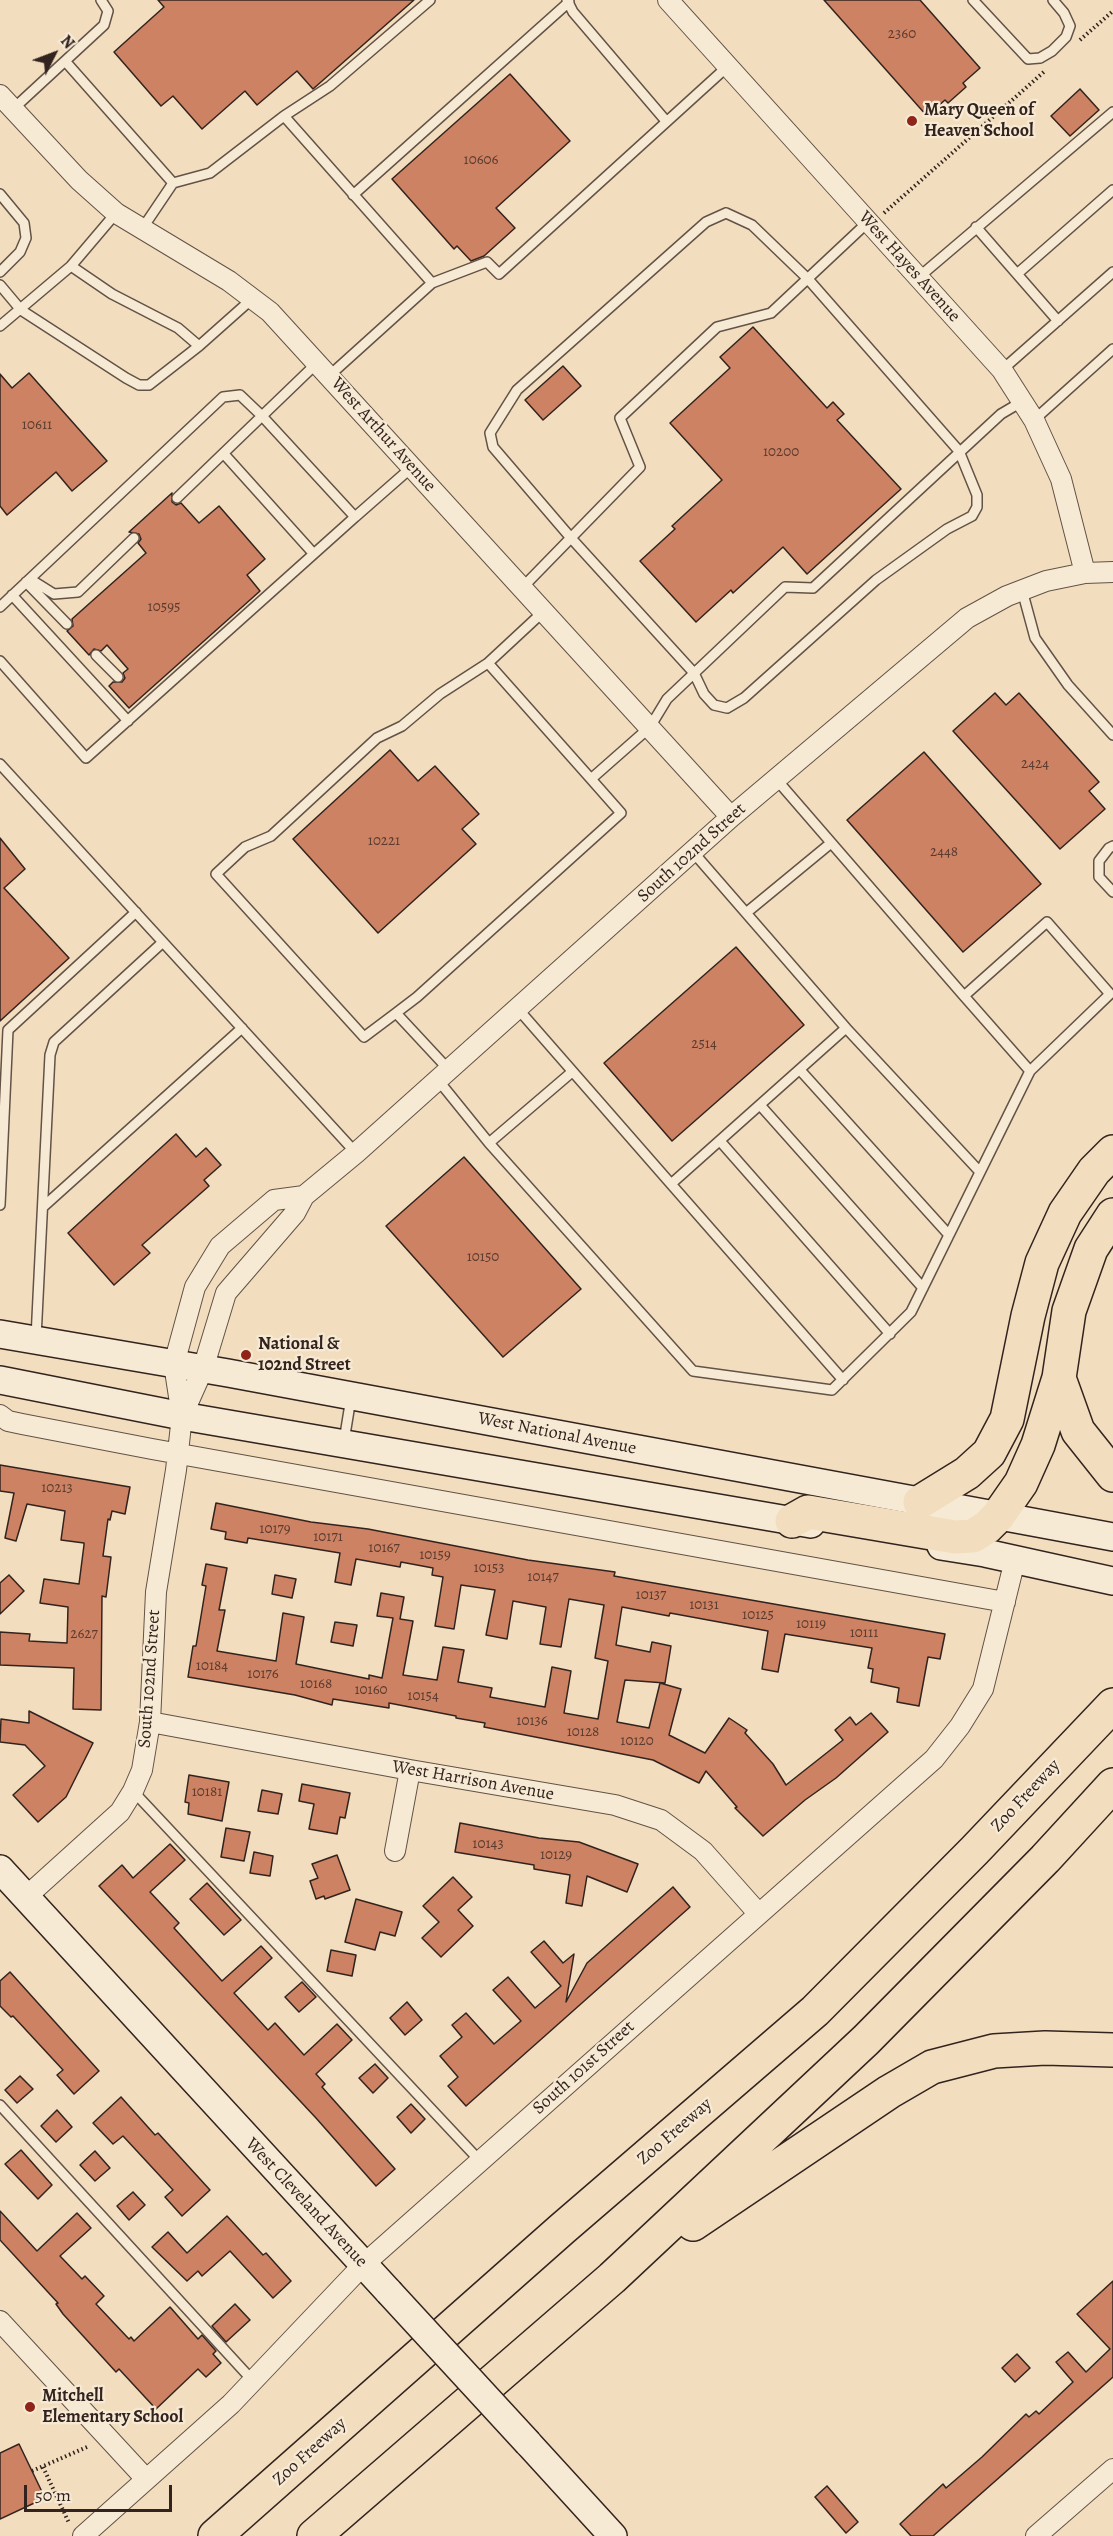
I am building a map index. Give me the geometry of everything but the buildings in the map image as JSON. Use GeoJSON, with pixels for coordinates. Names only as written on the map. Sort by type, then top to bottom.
{"type":"FeatureCollection","features":[{"type":"Feature","properties":{"kind":"highway"},"geometry":{"type":"LineString","coordinates":[[920,1502],[967,1473],[989,1453],[1007,1419],[1028,1316],[1042,1263],[1065,1213],[1094,1171],[1113,1152]]}},
{"type":"Feature","properties":{"kind":"highway"},"geometry":{"type":"LineString","coordinates":[[792,1521],[808,1512],[955,1537],[973,1536],[987,1527],[998,1516],[1021,1483],[1038,1445],[1059,1378],[1069,1311],[1091,1249],[1113,1215]]}},
{"type":"Feature","properties":{"kind":"highway"},"geometry":{"type":"LineString","coordinates":[[1059,1378],[1078,1431],[1113,1474]]}},
{"type":"Feature","properties":{"kind":"highway","name":"Zoo Freeway"},"geometry":{"type":"LineString","coordinates":[[215,2536],[553,2237],[815,2011],[974,1851],[1113,1705]]}},
{"type":"Feature","properties":{"kind":"highway"},"geometry":{"type":"LineString","coordinates":[[314,2536],[612,2278],[866,2040],[1045,1859],[1113,1785]]}},
{"type":"Feature","properties":{"kind":"highway"},"geometry":{"type":"LineString","coordinates":[[612,2278],[889,2092],[932,2067],[994,2051],[1045,2048],[1113,2050]]}},
{"type":"Feature","properties":{"kind":"main road","name":"West National Avenue"},"geometry":{"type":"LineString","coordinates":[[0,1334],[203,1369],[1113,1537]]}},
{"type":"Feature","properties":{"kind":"main road"},"geometry":{"type":"LineString","coordinates":[[0,1380],[182,1416],[1015,1560],[1113,1581]]}},
{"type":"Feature","properties":{"kind":"main road","name":"West Cleveland Avenue"},"geometry":{"type":"LineString","coordinates":[[0,1869],[613,2536]]}},
{"type":"Feature","properties":{"kind":"street","name":"West Hayes Avenue"},"geometry":{"type":"LineString","coordinates":[[668,0],[1002,370],[1034,420],[1061,479],[1085,573]]}},
{"type":"Feature","properties":{"kind":"street","name":"West Arthur Avenue"},"geometry":{"type":"LineString","coordinates":[[6,102],[79,180],[116,213],[253,298],[270,312],[731,817]]}},
{"type":"Feature","properties":{"kind":"street","name":"South 102nd Street"},"geometry":{"type":"LineString","coordinates":[[182,1416],[203,1369],[226,1293],[295,1213],[304,1196],[356,1153],[731,817],[967,618],[1046,582],[1085,573],[1113,572]]}},
{"type":"Feature","properties":{"kind":"street","name":"South 102nd Street"},"geometry":{"type":"LineString","coordinates":[[26,1897],[120,1812],[142,1770],[150,1722],[156,1592],[182,1416],[174,1364],[195,1287],[220,1246],[274,1200],[304,1196]]}},
{"type":"Feature","properties":{"kind":"street"},"geometry":{"type":"LineString","coordinates":[[0,1415],[8,1421],[22,1425],[1005,1602]]}},
{"type":"Feature","properties":{"kind":"street","name":"South 101st Street"},"geometry":{"type":"LineString","coordinates":[[76,2530],[146,2479],[231,2404],[363,2265],[934,1758],[960,1726],[983,1689],[1015,1560]]}},
{"type":"Feature","properties":{"kind":"street","name":"West Harrison Avenue"},"geometry":{"type":"LineString","coordinates":[[150,1722],[615,1805],[661,1820],[703,1851],[758,1913]]}},
{"type":"Feature","properties":{"kind":"street"},"geometry":{"type":"LineString","coordinates":[[395,1851],[410,1770]]}},
{"type":"Feature","properties":{"kind":"street"},"geometry":{"type":"LineString","coordinates":[[0,2321],[146,2479]]}},
{"type":"Feature","properties":{"kind":"street"},"geometry":{"type":"LineString","coordinates":[[1036,2536],[1113,2469]]}},
{"type":"Feature","properties":{"kind":"lane"},"geometry":{"type":"LineString","coordinates":[[6,102],[65,61],[104,25],[108,11],[101,0]]}},
{"type":"Feature","properties":{"kind":"lane"},"geometry":{"type":"LineString","coordinates":[[142,229],[173,183],[210,173],[284,116],[330,86],[430,0]]}},
{"type":"Feature","properties":{"kind":"lane"},"geometry":{"type":"LineString","coordinates":[[973,0],[1028,59],[1040,58],[1052,51],[1066,37],[1070,26],[1064,13],[1053,0]]}},
{"type":"Feature","properties":{"kind":"lane"},"geometry":{"type":"LineString","coordinates":[[352,195],[568,1],[573,12],[666,121]]}},
{"type":"Feature","properties":{"kind":"lane"},"geometry":{"type":"LineString","coordinates":[[65,61],[173,183]]}},
{"type":"Feature","properties":{"kind":"lane"},"geometry":{"type":"LineString","coordinates":[[177,498],[262,416],[432,283],[487,262],[499,274],[728,66]]}},
{"type":"Feature","properties":{"kind":"lane"},"geometry":{"type":"LineString","coordinates":[[919,278],[1113,112]]}},
{"type":"Feature","properties":{"kind":"lane"},"geometry":{"type":"LineString","coordinates":[[284,116],[432,283]]}},
{"type":"Feature","properties":{"kind":"lane"},"geometry":{"type":"LineString","coordinates":[[1017,274],[1113,190]]}},
{"type":"Feature","properties":{"kind":"lane"},"geometry":{"type":"LineString","coordinates":[[0,194],[24,222],[26,237],[20,252],[0,272]]}},
{"type":"Feature","properties":{"kind":"lane"},"geometry":{"type":"LineString","coordinates":[[0,326],[71,266],[116,213]]}},
{"type":"Feature","properties":{"kind":"lane"},"geometry":{"type":"LineString","coordinates":[[726,213],[752,225],[808,279],[959,451],[977,495],[977,507],[972,516],[947,529],[876,580],[744,698],[727,708],[714,705],[704,693],[694,673],[571,538],[493,447],[490,433],[516,390],[706,222],[726,213]]}},
{"type":"Feature","properties":{"kind":"lane"},"geometry":{"type":"LineString","coordinates":[[522,588],[640,467],[620,418],[717,327],[771,313],[868,222]]}},
{"type":"Feature","properties":{"kind":"lane"},"geometry":{"type":"LineString","coordinates":[[976,227],[1058,321]]}},
{"type":"Feature","properties":{"kind":"lane"},"geometry":{"type":"LineString","coordinates":[[71,266],[112,294],[178,328],[199,346]]}},
{"type":"Feature","properties":{"kind":"lane"},"geometry":{"type":"LineString","coordinates":[[1002,370],[1113,272]]}},
{"type":"Feature","properties":{"kind":"lane"},"geometry":{"type":"LineString","coordinates":[[0,285],[21,310],[139,385],[149,385],[199,346],[253,298]]}},
{"type":"Feature","properties":{"kind":"lane"},"geometry":{"type":"LineString","coordinates":[[1034,420],[1113,350]]}},
{"type":"Feature","properties":{"kind":"lane"},"geometry":{"type":"LineString","coordinates":[[0,607],[223,397],[240,395],[355,517]]}},
{"type":"Feature","properties":{"kind":"lane"},"geometry":{"type":"LineString","coordinates":[[591,779],[650,728],[667,699],[785,587],[813,588],[959,451],[1001,414],[1023,401]]}},
{"type":"Feature","properties":{"kind":"lane"},"geometry":{"type":"LineString","coordinates":[[224,454],[313,553]]}},
{"type":"Feature","properties":{"kind":"lane"},"geometry":{"type":"LineString","coordinates":[[0,661],[87,758],[128,721],[142,703],[412,466]]}},
{"type":"Feature","properties":{"kind":"lane"},"geometry":{"type":"LineString","coordinates":[[28,580],[54,594],[78,592],[134,538]]}},
{"type":"Feature","properties":{"kind":"lane"},"geometry":{"type":"LineString","coordinates":[[28,580],[67,624]]}},
{"type":"Feature","properties":{"kind":"lane"},"geometry":{"type":"LineString","coordinates":[[1022,591],[1035,638],[1068,685],[1113,735]]}},
{"type":"Feature","properties":{"kind":"lane"},"geometry":{"type":"LineString","coordinates":[[12,595],[128,721]]}},
{"type":"Feature","properties":{"kind":"lane"},"geometry":{"type":"LineString","coordinates":[[488,663],[621,813],[417,997],[364,1037],[216,874],[245,847],[272,836],[377,738],[402,726],[440,694],[488,663],[544,611]]}},
{"type":"Feature","properties":{"kind":"lane"},"geometry":{"type":"LineString","coordinates":[[96,655],[118,677]]}},
{"type":"Feature","properties":{"kind":"lane"},"geometry":{"type":"LineString","coordinates":[[0,764],[356,1153]]}},
{"type":"Feature","properties":{"kind":"lane"},"geometry":{"type":"LineString","coordinates":[[776,779],[1030,1071]]}},
{"type":"Feature","properties":{"kind":"lane"},"geometry":{"type":"LineString","coordinates":[[746,913],[831,843]]}},
{"type":"Feature","properties":{"kind":"lane"},"geometry":{"type":"LineString","coordinates":[[1113,846],[1099,861],[1099,877],[1113,892]]}},
{"type":"Feature","properties":{"kind":"lane"},"geometry":{"type":"LineString","coordinates":[[693,852],[846,1028],[980,1172]]}},
{"type":"Feature","properties":{"kind":"lane"},"geometry":{"type":"LineString","coordinates":[[0,1205],[8,1030],[136,912]]}},
{"type":"Feature","properties":{"kind":"lane"},"geometry":{"type":"LineString","coordinates":[[396,1013],[443,1075],[489,1143],[693,1371],[832,1390],[911,1312],[1030,1071],[1110,994],[1047,922],[964,996]]}},
{"type":"Feature","properties":{"kind":"lane"},"geometry":{"type":"LineString","coordinates":[[36,1340],[50,1054],[54,1042],[163,942]]}},
{"type":"Feature","properties":{"kind":"lane"},"geometry":{"type":"LineString","coordinates":[[518,1009],[843,1380]]}},
{"type":"Feature","properties":{"kind":"lane"},"geometry":{"type":"LineString","coordinates":[[43,1207],[242,1028]]}},
{"type":"Feature","properties":{"kind":"lane"},"geometry":{"type":"LineString","coordinates":[[671,1184],[846,1028]]}},
{"type":"Feature","properties":{"kind":"lane"},"geometry":{"type":"LineString","coordinates":[[800,1070],[949,1235]]}},
{"type":"Feature","properties":{"kind":"lane"},"geometry":{"type":"LineString","coordinates":[[489,1143],[572,1072]]}},
{"type":"Feature","properties":{"kind":"lane"},"geometry":{"type":"LineString","coordinates":[[760,1105],[923,1288]]}},
{"type":"Feature","properties":{"kind":"lane"},"geometry":{"type":"LineString","coordinates":[[720,1141],[890,1334]]}},
{"type":"Feature","properties":{"kind":"lane"},"geometry":{"type":"LineString","coordinates":[[343,1444],[351,1396]]}},
{"type":"Feature","properties":{"kind":"lane"},"geometry":{"type":"LineString","coordinates":[[133,1791],[480,2161]]}},
{"type":"Feature","properties":{"kind":"lane"},"geometry":{"type":"LineString","coordinates":[[0,2105],[254,2381]]}},
{"type":"Feature","properties":{"kind":"path"},"geometry":{"type":"LineString","coordinates":[[1078,42],[1113,11]]}},
{"type":"Feature","properties":{"kind":"path"},"geometry":{"type":"LineString","coordinates":[[891,207],[1051,66]]}},
{"type":"Feature","properties":{"kind":"path"},"geometry":{"type":"LineString","coordinates":[[32,2471],[87,2447]]}},
{"type":"Feature","properties":{"kind":"path"},"geometry":{"type":"LineString","coordinates":[[43,2467],[76,2530]]}},
{"type":"Feature","properties":{"kind":"place","name":"Mary Queen of Heaven School"},"geometry":{"type":"Point","coordinates":[912,121]}},
{"type":"Feature","properties":{"kind":"place","name":"National & 102nd Street"},"geometry":{"type":"Point","coordinates":[246,1355]}},
{"type":"Feature","properties":{"kind":"place","name":"Mitchell Elementary School"},"geometry":{"type":"Point","coordinates":[30,2407]}}]}
